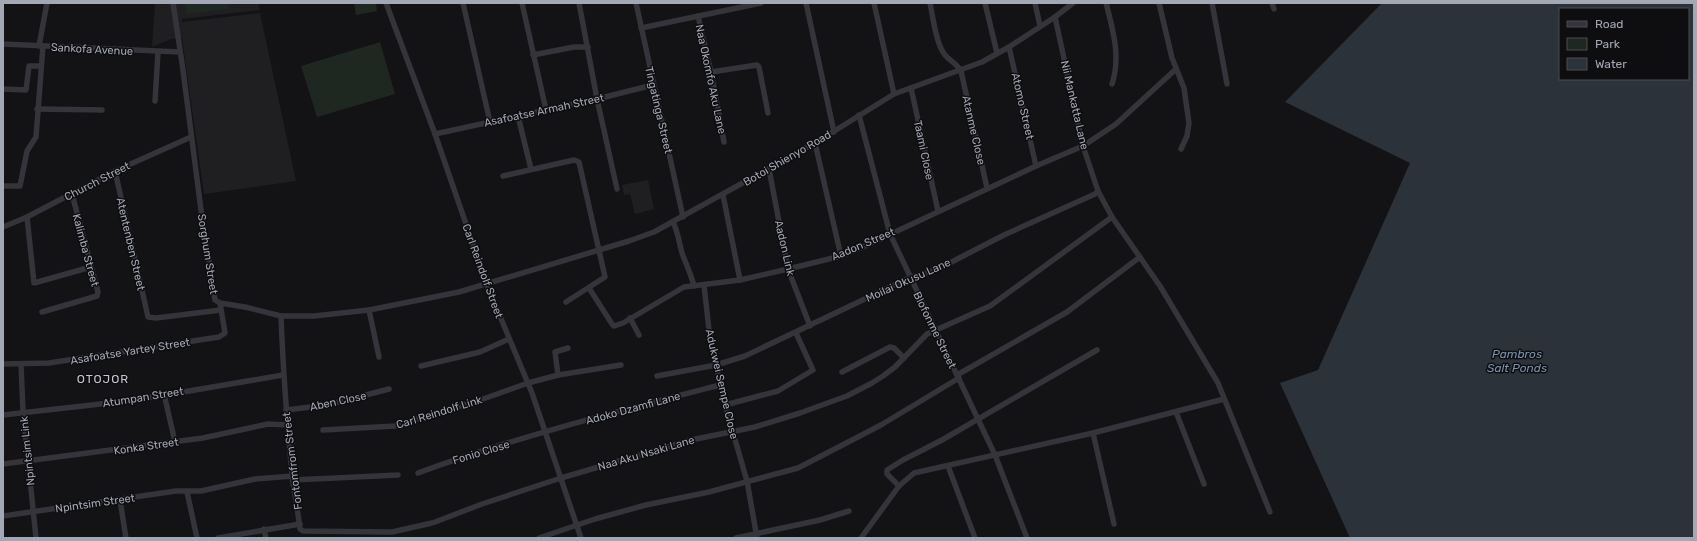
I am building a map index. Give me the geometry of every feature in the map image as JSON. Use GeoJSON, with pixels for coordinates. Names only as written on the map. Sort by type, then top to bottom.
{"type":"FeatureCollection","features":[{"type":"Feature","properties":{"kind":"street"},"geometry":{"type":"LineString","coordinates":[[3,186],[20,186],[28,150],[36,137],[41,46],[47,3]]}},
{"type":"Feature","properties":{"kind":"street","name":"Sorghum Street"},"geometry":{"type":"LineString","coordinates":[[173,3],[215,300],[221,306],[245,307],[281,316],[314,316],[369,310],[459,292],[487,284]]}},
{"type":"Feature","properties":{"kind":"street","name":"Carl Reindolf Street"},"geometry":{"type":"LineString","coordinates":[[386,3],[435,134],[487,284],[528,383],[581,538]]}},
{"type":"Feature","properties":{"kind":"street"},"geometry":{"type":"LineString","coordinates":[[463,3],[490,122]]}},
{"type":"Feature","properties":{"kind":"street"},"geometry":{"type":"LineString","coordinates":[[522,3],[546,110]]}},
{"type":"Feature","properties":{"kind":"street"},"geometry":{"type":"LineString","coordinates":[[579,3],[597,99],[617,189]]}},
{"type":"Feature","properties":{"kind":"street","name":"Tingatinga Street"},"geometry":{"type":"LineString","coordinates":[[636,3],[683,217]]}},
{"type":"Feature","properties":{"kind":"street"},"geometry":{"type":"LineString","coordinates":[[641,28],[743,5],[761,3]]}},
{"type":"Feature","properties":{"kind":"street"},"geometry":{"type":"LineString","coordinates":[[806,3],[834,132]]}},
{"type":"Feature","properties":{"kind":"street"},"geometry":{"type":"LineString","coordinates":[[874,3],[894,94]]}},
{"type":"Feature","properties":{"kind":"street"},"geometry":{"type":"LineString","coordinates":[[930,3],[937,34],[944,54],[955,62],[961,71]]}},
{"type":"Feature","properties":{"kind":"street"},"geometry":{"type":"LineString","coordinates":[[985,3],[997,54]]}},
{"type":"Feature","properties":{"kind":"street"},"geometry":{"type":"LineString","coordinates":[[1035,3],[1040,26]]}},
{"type":"Feature","properties":{"kind":"street","name":"Botoi Shienyo Road"},"geometry":{"type":"LineString","coordinates":[[487,284],[654,232],[815,143],[894,94],[961,71],[997,54],[1055,17],[1073,3]]}},
{"type":"Feature","properties":{"kind":"street"},"geometry":{"type":"LineString","coordinates":[[1106,3],[1113,30],[1117,60],[1116,71],[1112,84]]}},
{"type":"Feature","properties":{"kind":"street"},"geometry":{"type":"LineString","coordinates":[[1159,3],[1172,58],[1184,88],[1189,123],[1187,136],[1181,149]]}},
{"type":"Feature","properties":{"kind":"street"},"geometry":{"type":"LineString","coordinates":[[1212,3],[1227,84]]}},
{"type":"Feature","properties":{"kind":"street"},"geometry":{"type":"LineString","coordinates":[[1272,3],[1274,9]]}},
{"type":"Feature","properties":{"kind":"street","name":"Naa Okomfo Aku Lane"},"geometry":{"type":"LineString","coordinates":[[698,16],[711,72],[724,142]]}},
{"type":"Feature","properties":{"kind":"street","name":"Nii Mankatta Lane"},"geometry":{"type":"LineString","coordinates":[[1055,17],[1083,146],[1098,191],[1112,217],[1160,286],[1218,383],[1270,512]]}},
{"type":"Feature","properties":{"kind":"street","name":"Sankofa Avenue"},"geometry":{"type":"LineString","coordinates":[[3,44],[180,52]]}},
{"type":"Feature","properties":{"kind":"street"},"geometry":{"type":"LineString","coordinates":[[533,55],[574,46],[588,47]]}},
{"type":"Feature","properties":{"kind":"street","name":"Atomo Street"},"geometry":{"type":"LineString","coordinates":[[1009,47],[1036,166]]}},
{"type":"Feature","properties":{"kind":"street"},"geometry":{"type":"LineString","coordinates":[[154,101],[158,52]]}},
{"type":"Feature","properties":{"kind":"street"},"geometry":{"type":"LineString","coordinates":[[711,72],[757,65],[759,67],[768,113]]}},
{"type":"Feature","properties":{"kind":"street"},"geometry":{"type":"LineString","coordinates":[[3,89],[26,90],[29,66],[41,66]]}},
{"type":"Feature","properties":{"kind":"street","name":"Aadon Street"},"geometry":{"type":"LineString","coordinates":[[589,288],[614,326],[678,289],[740,280],[841,256],[987,188],[1083,146],[1126,116],[1176,69]]}},
{"type":"Feature","properties":{"kind":"street","name":"Atanme Close"},"geometry":{"type":"LineString","coordinates":[[961,71],[987,188]]}},
{"type":"Feature","properties":{"kind":"street","name":"Asafoatse Armah Street"},"geometry":{"type":"LineString","coordinates":[[435,134],[597,99],[653,85]]}},
{"type":"Feature","properties":{"kind":"street","name":"Taami Close"},"geometry":{"type":"LineString","coordinates":[[911,88],[938,211]]}},
{"type":"Feature","properties":{"kind":"street"},"geometry":{"type":"LineString","coordinates":[[37,109],[102,110]]}},
{"type":"Feature","properties":{"kind":"street","name":"Blofonme Street"},"geometry":{"type":"LineString","coordinates":[[859,115],[890,234],[909,278],[958,376],[995,455],[1027,538]]}},
{"type":"Feature","properties":{"kind":"street"},"geometry":{"type":"LineString","coordinates":[[518,116],[531,169]]}},
{"type":"Feature","properties":{"kind":"street","name":"Church Street"},"geometry":{"type":"LineString","coordinates":[[3,227],[27,217],[115,171],[191,137]]}},
{"type":"Feature","properties":{"kind":"street"},"geometry":{"type":"LineString","coordinates":[[815,143],[841,256]]}},
{"type":"Feature","properties":{"kind":"street"},"geometry":{"type":"LineString","coordinates":[[504,176],[577,159],[579,162],[605,277],[566,302]]}},
{"type":"Feature","properties":{"kind":"street","name":"Aadon Link"},"geometry":{"type":"LineString","coordinates":[[769,169],[788,269],[810,326]]}},
{"type":"Feature","properties":{"kind":"street","name":"Atentenben Street"},"geometry":{"type":"LineString","coordinates":[[115,171],[148,317],[156,318],[221,306]]}},
{"type":"Feature","properties":{"kind":"street","name":"Moilai Okusu Lane"},"geometry":{"type":"LineString","coordinates":[[657,376],[716,365],[745,356],[909,278],[936,270],[1004,235],[1095,194],[1098,191]]}},
{"type":"Feature","properties":{"kind":"street","name":"Kalimba Street"},"geometry":{"type":"LineString","coordinates":[[42,312],[97,296],[98,292],[72,194]]}},
{"type":"Feature","properties":{"kind":"street"},"geometry":{"type":"LineString","coordinates":[[723,195],[740,280]]}},
{"type":"Feature","properties":{"kind":"street"},"geometry":{"type":"LineString","coordinates":[[27,217],[34,283],[91,267]]}},
{"type":"Feature","properties":{"kind":"street","name":"Naa Aku Nsaki Lane"},"geometry":{"type":"LineString","coordinates":[[300,524],[300,529],[303,531],[392,532],[434,522],[482,504],[561,478],[692,440],[755,427],[793,416],[847,396],[872,383],[904,358],[920,340],[935,330],[976,313],[1001,298],[1112,217]]}},
{"type":"Feature","properties":{"kind":"street"},"geometry":{"type":"LineString","coordinates":[[673,222],[694,286]]}},
{"type":"Feature","properties":{"kind":"street"},"geometry":{"type":"LineString","coordinates":[[539,538],[577,525],[646,505],[709,492],[798,468],[875,428],[958,376],[1067,312],[1140,257]]}},
{"type":"Feature","properties":{"kind":"street","name":"Adukwei Sempe Close"},"geometry":{"type":"LineString","coordinates":[[704,285],[709,330],[720,385],[747,482],[756,536]]}},
{"type":"Feature","properties":{"kind":"street","name":"Asafoatse Yartey Street"},"geometry":{"type":"LineString","coordinates":[[3,364],[49,363],[220,337],[225,333],[221,306]]}},
{"type":"Feature","properties":{"kind":"street"},"geometry":{"type":"LineString","coordinates":[[369,310],[379,357]]}},
{"type":"Feature","properties":{"kind":"street","name":"Fontomfrom Street"},"geometry":{"type":"LineString","coordinates":[[218,538],[300,524],[293,478],[286,410],[281,316]]}},
{"type":"Feature","properties":{"kind":"street"},"geometry":{"type":"LineString","coordinates":[[630,318],[639,335]]}},
{"type":"Feature","properties":{"kind":"street"},"geometry":{"type":"LineString","coordinates":[[725,405],[778,391],[814,370],[796,332]]}},
{"type":"Feature","properties":{"kind":"street"},"geometry":{"type":"LineString","coordinates":[[421,366],[480,352],[509,340]]}},
{"type":"Feature","properties":{"kind":"street"},"geometry":{"type":"LineString","coordinates":[[842,372],[890,347],[894,348],[904,358]]}},
{"type":"Feature","properties":{"kind":"street"},"geometry":{"type":"LineString","coordinates":[[558,375],[555,352],[568,348]]}},
{"type":"Feature","properties":{"kind":"street"},"geometry":{"type":"LineString","coordinates":[[899,486],[887,474],[887,470],[978,420],[1097,350]]}},
{"type":"Feature","properties":{"kind":"street","name":"Npintsim Link"},"geometry":{"type":"LineString","coordinates":[[20,364],[32,512],[36,538]]}},
{"type":"Feature","properties":{"kind":"street","name":"Carl Reindolf Link"},"geometry":{"type":"LineString","coordinates":[[323,430],[397,426],[528,383],[558,375],[621,365]]}},
{"type":"Feature","properties":{"kind":"street","name":"Atumpan Street"},"geometry":{"type":"LineString","coordinates":[[3,415],[136,400],[164,394],[283,375]]}},
{"type":"Feature","properties":{"kind":"street","name":"Adoko Dzamfi Lane"},"geometry":{"type":"LineString","coordinates":[[545,432],[720,385]]}},
{"type":"Feature","properties":{"kind":"street","name":"Aben Close"},"geometry":{"type":"LineString","coordinates":[[286,410],[327,405],[389,389]]}},
{"type":"Feature","properties":{"kind":"street"},"geometry":{"type":"LineString","coordinates":[[164,394],[174,442]]}},
{"type":"Feature","properties":{"kind":"street"},"geometry":{"type":"LineString","coordinates":[[861,538],[899,486],[914,473],[1093,433],[1224,399]]}},
{"type":"Feature","properties":{"kind":"street"},"geometry":{"type":"LineString","coordinates":[[1176,412],[1204,484]]}},
{"type":"Feature","properties":{"kind":"street","name":"Konka Street"},"geometry":{"type":"LineString","coordinates":[[3,464],[174,442],[268,424],[288,425]]}},
{"type":"Feature","properties":{"kind":"street","name":"Fonio Close"},"geometry":{"type":"LineString","coordinates":[[418,473],[545,432]]}},
{"type":"Feature","properties":{"kind":"street"},"geometry":{"type":"LineString","coordinates":[[1093,433],[1114,524]]}},
{"type":"Feature","properties":{"kind":"street"},"geometry":{"type":"LineString","coordinates":[[948,466],[975,538]]}},
{"type":"Feature","properties":{"kind":"street","name":"Npintsim Street"},"geometry":{"type":"LineString","coordinates":[[3,516],[176,491],[201,491],[255,479],[398,475]]}},
{"type":"Feature","properties":{"kind":"street"},"geometry":{"type":"LineString","coordinates":[[187,492],[197,538]]}},
{"type":"Feature","properties":{"kind":"street"},"geometry":{"type":"LineString","coordinates":[[120,500],[126,538]]}},
{"type":"Feature","properties":{"kind":"street"},"geometry":{"type":"LineString","coordinates":[[736,538],[756,536],[849,511]]}},
{"type":"Feature","properties":{"kind":"street"},"geometry":{"type":"LineString","coordinates":[[264,529],[266,538]]}},
{"type":"Feature","properties":{"kind":"street"},"geometry":{"type":"LineString","coordinates":[[369,531],[370,538]]}},
{"type":"Feature","properties":{"kind":"shaded area"},"geometry":{"type":"Polygon","coordinates":[[[155,3],[258,3],[260,10],[182,19],[182,22],[260,13],[296,181],[204,194],[182,38],[171,39],[152,47],[155,3]]]}},
{"type":"Feature","properties":{"kind":"shaded area"},"geometry":{"type":"Polygon","coordinates":[[[648,180],[654,209],[635,214],[630,194],[624,195],[622,185],[648,180]]]}},
{"type":"Feature","properties":{"kind":"green space"},"geometry":{"type":"Polygon","coordinates":[[[185,3],[228,3],[229,9],[186,14],[185,3]]]}},
{"type":"Feature","properties":{"kind":"green space"},"geometry":{"type":"Polygon","coordinates":[[[376,3],[377,11],[356,15],[354,4],[376,3]]]}},
{"type":"Feature","properties":{"kind":"green space"},"geometry":{"type":"Polygon","coordinates":[[[380,42],[395,94],[317,117],[301,66],[380,42]]]}},
{"type":"Feature","properties":{"kind":"water","name":"Pambros Salt Ponds"},"geometry":{"type":"Polygon","coordinates":[[[1382,3],[1694,3],[1694,538],[1350,538],[1280,383],[1318,370],[1410,163],[1285,102],[1382,3]]]}},
{"type":"Feature","properties":{"kind":"district","name":"OTOJOR"},"geometry":{"type":"Point","coordinates":[103,379]}}]}
